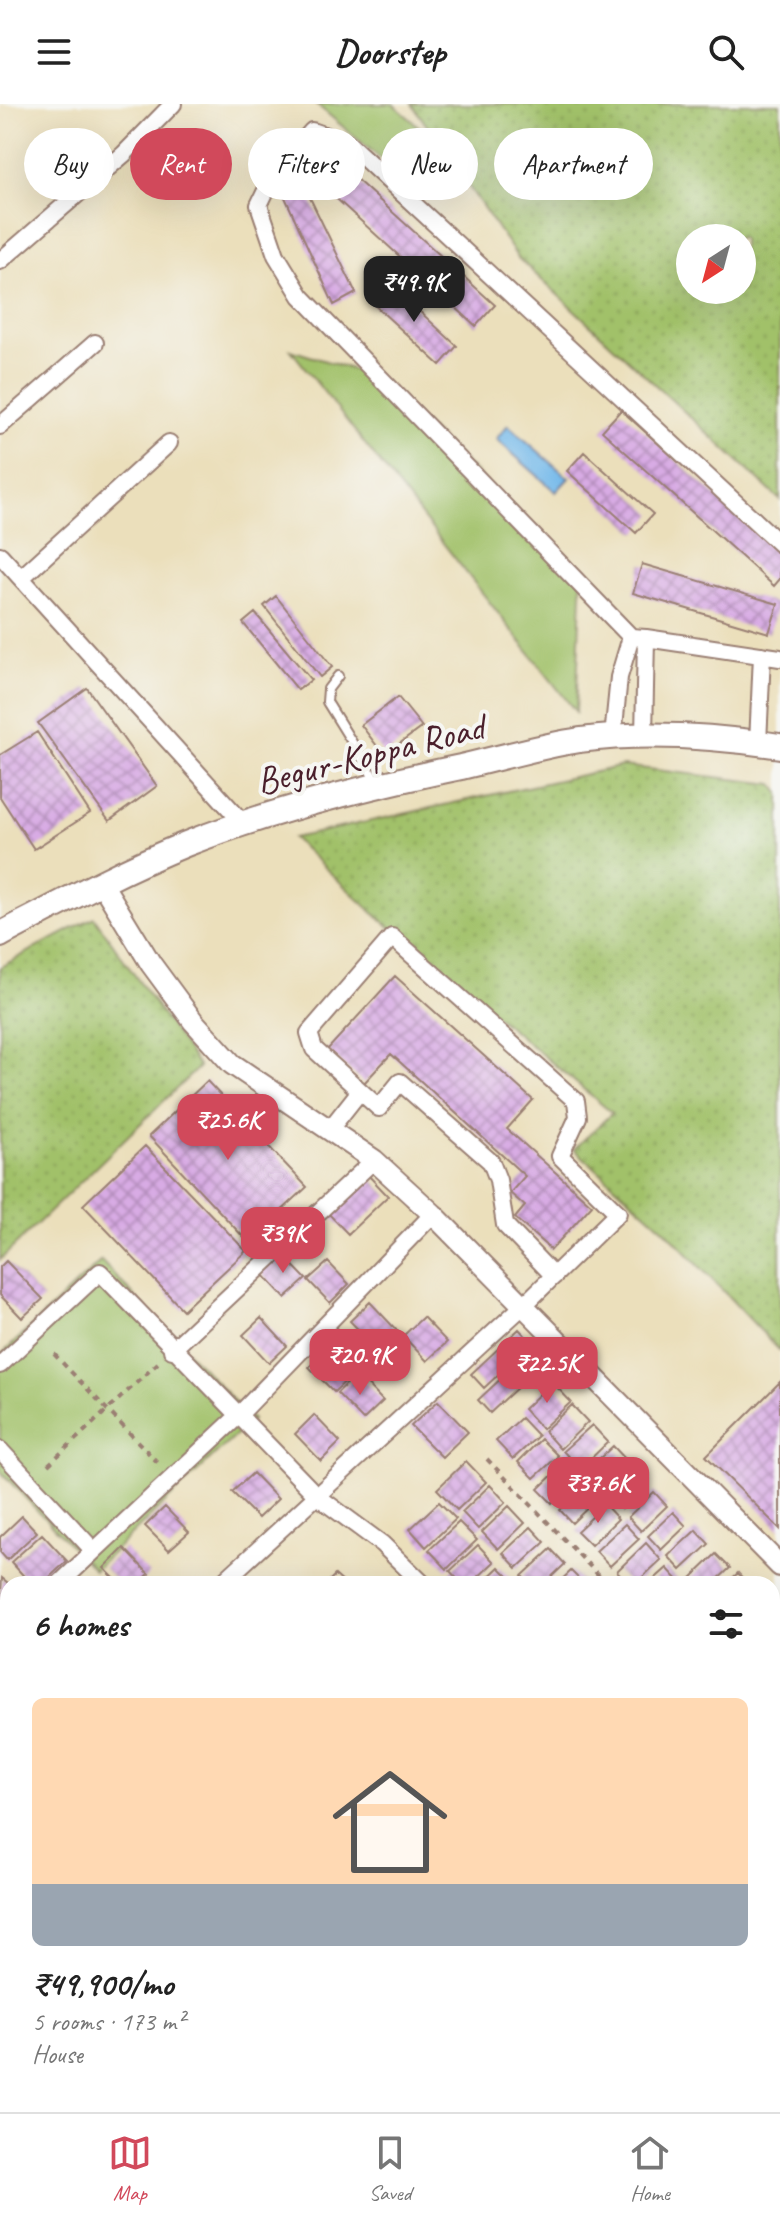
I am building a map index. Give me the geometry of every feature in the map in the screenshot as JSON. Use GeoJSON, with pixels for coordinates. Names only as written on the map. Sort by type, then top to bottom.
{"type":"FeatureCollection","features":[{"type":"Feature","properties":{"kind":"main road","name":"Begur-Koppa Road"},"geometry":{"type":"LineString","coordinates":[[0,935],[101,882],[243,823],[378,784],[578,741],[613,737],[769,744]]}},
{"type":"Feature","properties":{"kind":"street"},"geometry":{"type":"LineString","coordinates":[[0,261],[124,154],[173,104]]}},
{"type":"Feature","properties":{"kind":"street"},"geometry":{"type":"LineString","coordinates":[[780,544],[349,144],[312,131],[274,174],[259,205],[276,255],[301,296],[638,638],[780,658]]}},
{"type":"Feature","properties":{"kind":"street"},"geometry":{"type":"LineString","coordinates":[[0,426],[95,343]]}},
{"type":"Feature","properties":{"kind":"street"},"geometry":{"type":"LineString","coordinates":[[21,578],[169,443]]}},
{"type":"Feature","properties":{"kind":"street"},"geometry":{"type":"LineString","coordinates":[[0,555],[243,823]]}},
{"type":"Feature","properties":{"kind":"street"},"geometry":{"type":"LineString","coordinates":[[638,638],[644,736]]}},
{"type":"Feature","properties":{"kind":"street"},"geometry":{"type":"LineString","coordinates":[[613,737],[619,677],[638,638]]}},
{"type":"Feature","properties":{"kind":"street"},"geometry":{"type":"LineString","coordinates":[[762,655],[769,744]]}},
{"type":"Feature","properties":{"kind":"street"},"geometry":{"type":"LineString","coordinates":[[101,882],[151,964],[216,1047],[254,1082],[374,1160],[433,1214],[780,1566]]}},
{"type":"Feature","properties":{"kind":"street"},"geometry":{"type":"LineString","coordinates":[[230,1576],[525,1304],[554,1276],[618,1213],[560,1156],[578,1117],[576,1101],[392,937],[309,1033],[314,1049],[379,1108],[400,1082],[491,1162],[498,1180],[505,1225],[554,1276]]}},
{"type":"Feature","properties":{"kind":"street"},"geometry":{"type":"LineString","coordinates":[[330,1129],[360,1091]]}},
{"type":"Feature","properties":{"kind":"street"},"geometry":{"type":"LineString","coordinates":[[172,1350],[374,1160]]}},
{"type":"Feature","properties":{"kind":"street"},"geometry":{"type":"LineString","coordinates":[[67,1576],[237,1417],[433,1214]]}},
{"type":"Feature","properties":{"kind":"street"},"geometry":{"type":"LineString","coordinates":[[0,1365],[100,1272],[172,1350],[317,1496],[382,1544],[412,1576]]}},
{"type":"Feature","properties":{"kind":"street"},"geometry":{"type":"LineString","coordinates":[[0,1450],[94,1551]]}},
{"type":"Feature","properties":{"kind":"lane"},"geometry":{"type":"LineString","coordinates":[[338,676],[328,689],[327,702],[378,784]]}},
{"type":"Feature","properties":{"kind":"path"},"geometry":{"type":"LineString","coordinates":[[48,1465],[172,1350]]}},
{"type":"Feature","properties":{"kind":"path"},"geometry":{"type":"LineString","coordinates":[[54,1354],[162,1467]]}},
{"type":"Feature","properties":{"kind":"path"},"geometry":{"type":"LineString","coordinates":[[487,1459],[599,1576]]}},
{"type":"Feature","properties":{"kind":"green space"},"geometry":{"type":"Polygon","coordinates":[[[316,104],[393,104],[421,128],[381,128],[381,159],[365,145],[365,128],[344,128],[316,104]]]}},
{"type":"Feature","properties":{"kind":"green space"},"geometry":{"type":"Polygon","coordinates":[[[412,104],[780,104],[780,500],[518,258],[478,200],[478,128],[429,128],[412,104]]]}},
{"type":"Feature","properties":{"kind":"green space"},"geometry":{"type":"Polygon","coordinates":[[[291,350],[373,376],[582,572],[576,712],[291,350]]]}},
{"type":"Feature","properties":{"kind":"green space"},"geometry":{"type":"Polygon","coordinates":[[[623,766],[773,784],[780,793],[780,1351],[665,1230],[574,1149],[612,1113],[371,911],[293,838],[623,766]]]}},
{"type":"Feature","properties":{"kind":"green space"},"geometry":{"type":"Polygon","coordinates":[[[94,917],[199,1067],[0,1260],[0,967],[94,917]]]}},
{"type":"Feature","properties":{"kind":"green space"},"geometry":{"type":"Polygon","coordinates":[[[101,1261],[252,1420],[94,1570],[0,1471],[0,1356],[101,1261]]]}},
{"type":"Feature","properties":{"kind":"water"},"geometry":{"type":"Polygon","coordinates":[[[508,425],[569,478],[556,492],[496,439],[508,425]]]}},
{"type":"Feature","properties":{"kind":"building"},"geometry":{"type":"Polygon","coordinates":[[[365,187],[495,305],[476,326],[338,200],[365,200],[365,187]]]}},
{"type":"Feature","properties":{"kind":"building"},"geometry":{"type":"Polygon","coordinates":[[[286,200],[311,200],[356,293],[334,305],[286,200]]]}},
{"type":"Feature","properties":{"kind":"building"},"geometry":{"type":"Polygon","coordinates":[[[389,283],[457,346],[440,365],[371,302],[389,283]]]}},
{"type":"Feature","properties":{"kind":"building"},"geometry":{"type":"Polygon","coordinates":[[[621,410],[780,554],[780,579],[774,586],[602,431],[621,410]]]}},
{"type":"Feature","properties":{"kind":"building"},"geometry":{"type":"Polygon","coordinates":[[[584,452],[653,514],[636,533],[567,471],[584,452]]]}},
{"type":"Feature","properties":{"kind":"building"},"geometry":{"type":"Polygon","coordinates":[[[642,564],[778,604],[769,633],[633,593],[642,564]]]}},
{"type":"Feature","properties":{"kind":"building"},"geometry":{"type":"Polygon","coordinates":[[[276,596],[332,667],[320,677],[264,606],[276,596]]]}},
{"type":"Feature","properties":{"kind":"building"},"geometry":{"type":"Polygon","coordinates":[[[255,613],[311,680],[298,690],[243,623],[255,613]]]}},
{"type":"Feature","properties":{"kind":"building"},"geometry":{"type":"Polygon","coordinates":[[[87,688],[157,786],[109,821],[38,723],[87,688]]]}},
{"type":"Feature","properties":{"kind":"building"},"geometry":{"type":"Polygon","coordinates":[[[398,697],[422,727],[384,755],[361,725],[398,697]]]}},
{"type":"Feature","properties":{"kind":"building"},"geometry":{"type":"Polygon","coordinates":[[[37,732],[90,813],[34,849],[0,797],[0,755],[37,732]]]}},
{"type":"Feature","properties":{"kind":"building"},"geometry":{"type":"Polygon","coordinates":[[[395,976],[533,1100],[507,1129],[592,1205],[551,1250],[515,1218],[525,1206],[510,1193],[525,1176],[391,1054],[364,1083],[327,1050],[395,976]]]}},
{"type":"Feature","properties":{"kind":"building"},"geometry":{"type":"Polygon","coordinates":[[[207,1081],[307,1187],[248,1242],[149,1136],[207,1081]]]}},
{"type":"Feature","properties":{"kind":"building"},"geometry":{"type":"Polygon","coordinates":[[[145,1146],[246,1251],[183,1310],[83,1205],[145,1146]]]}},
{"type":"Feature","properties":{"kind":"building"},"geometry":{"type":"Polygon","coordinates":[[[366,1173],[388,1196],[348,1234],[326,1211],[366,1173]]]}},
{"type":"Feature","properties":{"kind":"building"},"geometry":{"type":"Polygon","coordinates":[[[280,1252],[306,1279],[285,1298],[260,1271],[280,1252]]]}},
{"type":"Feature","properties":{"kind":"building"},"geometry":{"type":"Polygon","coordinates":[[[6,1261],[43,1299],[22,1318],[0,1295],[0,1267],[6,1261]]]}},
{"type":"Feature","properties":{"kind":"building"},"geometry":{"type":"Polygon","coordinates":[[[328,1262],[349,1284],[330,1303],[308,1280],[328,1262]]]}},
{"type":"Feature","properties":{"kind":"building"},"geometry":{"type":"Polygon","coordinates":[[[370,1302],[401,1335],[381,1353],[350,1321],[370,1302]]]}},
{"type":"Feature","properties":{"kind":"building"},"geometry":{"type":"Polygon","coordinates":[[[423,1317],[447,1342],[427,1361],[403,1336],[423,1317]]]}},
{"type":"Feature","properties":{"kind":"building"},"geometry":{"type":"Polygon","coordinates":[[[261,1318],[287,1346],[269,1363],[243,1335],[261,1318]]]}},
{"type":"Feature","properties":{"kind":"building"},"geometry":{"type":"Polygon","coordinates":[[[519,1329],[532,1343],[484,1388],[471,1374],[519,1329]]]}},
{"type":"Feature","properties":{"kind":"building"},"geometry":{"type":"Polygon","coordinates":[[[331,1346],[355,1372],[334,1392],[309,1367],[331,1346]]]}},
{"type":"Feature","properties":{"kind":"building"},"geometry":{"type":"Polygon","coordinates":[[[522,1359],[534,1372],[490,1413],[478,1400],[522,1359]]]}},
{"type":"Feature","properties":{"kind":"building"},"geometry":{"type":"Polygon","coordinates":[[[357,1374],[383,1401],[363,1420],[337,1393],[357,1374]]]}},
{"type":"Feature","properties":{"kind":"building"},"geometry":{"type":"Polygon","coordinates":[[[552,1382],[571,1402],[542,1429],[524,1409],[552,1382]]]}},
{"type":"Feature","properties":{"kind":"building"},"geometry":{"type":"Polygon","coordinates":[[[780,1382],[780,1529],[706,1456],[780,1382]]]}},
{"type":"Feature","properties":{"kind":"building"},"geometry":{"type":"Polygon","coordinates":[[[438,1401],[468,1432],[442,1457],[411,1426],[438,1401]]]}},
{"type":"Feature","properties":{"kind":"building"},"geometry":{"type":"Polygon","coordinates":[[[572,1405],[588,1422],[560,1449],[544,1431],[572,1405]]]}},
{"type":"Feature","properties":{"kind":"building"},"geometry":{"type":"Polygon","coordinates":[[[314,1415],[340,1442],[321,1461],[295,1434],[314,1415]]]}},
{"type":"Feature","properties":{"kind":"building"},"geometry":{"type":"Polygon","coordinates":[[[521,1418],[538,1436],[513,1459],[496,1441],[521,1418]]]}},
{"type":"Feature","properties":{"kind":"building"},"geometry":{"type":"Polygon","coordinates":[[[592,1425],[608,1442],[580,1469],[563,1451],[592,1425]]]}},
{"type":"Feature","properties":{"kind":"building"},"geometry":{"type":"Polygon","coordinates":[[[541,1439],[558,1456],[534,1478],[518,1462],[541,1439]]]}},
{"type":"Feature","properties":{"kind":"building"},"geometry":{"type":"Polygon","coordinates":[[[613,1446],[629,1463],[603,1487],[587,1470],[613,1446]]]}},
{"type":"Feature","properties":{"kind":"building"},"geometry":{"type":"Polygon","coordinates":[[[466,1461],[486,1482],[457,1510],[437,1489],[466,1461]]]}},
{"type":"Feature","properties":{"kind":"building"},"geometry":{"type":"Polygon","coordinates":[[[566,1462],[580,1477],[552,1503],[538,1489],[566,1462]]]}},
{"type":"Feature","properties":{"kind":"building"},"geometry":{"type":"Polygon","coordinates":[[[630,1471],[645,1487],[622,1509],[606,1493],[630,1471]]]}},
{"type":"Feature","properties":{"kind":"building"},"geometry":{"type":"Polygon","coordinates":[[[253,1473],[278,1499],[258,1518],[232,1492],[253,1473]]]}},
{"type":"Feature","properties":{"kind":"building"},"geometry":{"type":"Polygon","coordinates":[[[490,1485],[506,1502],[478,1529],[462,1512],[490,1485]]]}},
{"type":"Feature","properties":{"kind":"building"},"geometry":{"type":"Polygon","coordinates":[[[586,1486],[598,1498],[572,1523],[560,1510],[586,1486]]]}},
{"type":"Feature","properties":{"kind":"building"},"geometry":{"type":"Polygon","coordinates":[[[654,1492],[667,1506],[641,1531],[628,1517],[654,1492]]]}},
{"type":"Feature","properties":{"kind":"building"},"geometry":{"type":"Polygon","coordinates":[[[439,1502],[456,1519],[426,1547],[410,1529],[439,1502]]]}},
{"type":"Feature","properties":{"kind":"building"},"geometry":{"type":"Polygon","coordinates":[[[605,1505],[618,1519],[591,1545],[577,1531],[605,1505]]]}},
{"type":"Feature","properties":{"kind":"building"},"geometry":{"type":"Polygon","coordinates":[[[509,1506],[525,1523],[498,1549],[482,1532],[509,1506]]]}},
{"type":"Feature","properties":{"kind":"building"},"geometry":{"type":"Polygon","coordinates":[[[165,1507],[189,1532],[169,1550],[145,1526],[165,1507]]]}},
{"type":"Feature","properties":{"kind":"building"},"geometry":{"type":"Polygon","coordinates":[[[673,1512],[686,1526],[661,1550],[648,1536],[673,1512]]]}},
{"type":"Feature","properties":{"kind":"building"},"geometry":{"type":"Polygon","coordinates":[[[22,1516],[37,1532],[7,1560],[0,1552],[0,1537],[22,1516]]]}},
{"type":"Feature","properties":{"kind":"building"},"geometry":{"type":"Polygon","coordinates":[[[459,1522],[477,1540],[447,1569],[429,1550],[459,1522]]]}},
{"type":"Feature","properties":{"kind":"building"},"geometry":{"type":"Polygon","coordinates":[[[625,1524],[639,1539],[610,1566],[596,1551],[625,1524]]]}},
{"type":"Feature","properties":{"kind":"building"},"geometry":{"type":"Polygon","coordinates":[[[531,1527],[545,1542],[517,1568],[503,1553],[531,1527]]]}},
{"type":"Feature","properties":{"kind":"building"},"geometry":{"type":"Polygon","coordinates":[[[696,1530],[709,1544],[681,1570],[668,1556],[696,1530]]]}},
{"type":"Feature","properties":{"kind":"building"},"geometry":{"type":"Polygon","coordinates":[[[42,1534],[67,1561],[51,1576],[24,1576],[11,1562],[42,1534]]]}},
{"type":"Feature","properties":{"kind":"building"},"geometry":{"type":"Polygon","coordinates":[[[646,1543],[661,1560],[644,1576],[622,1576],[617,1571],[646,1543]]]}},
{"type":"Feature","properties":{"kind":"building"},"geometry":{"type":"Polygon","coordinates":[[[478,1545],[494,1562],[479,1576],[455,1576],[450,1571],[478,1545]]]}},
{"type":"Feature","properties":{"kind":"building"},"geometry":{"type":"Polygon","coordinates":[[[124,1548],[149,1574],[112,1576],[104,1568],[124,1548]]]}},
{"type":"Feature","properties":{"kind":"building"},"geometry":{"type":"Polygon","coordinates":[[[551,1549],[565,1564],[552,1576],[522,1576],[551,1549]]]}},
{"type":"Feature","properties":{"kind":"building"},"geometry":{"type":"Polygon","coordinates":[[[716,1554],[730,1568],[722,1576],[693,1576],[716,1554]]]}},
{"type":"Feature","properties":{"kind":"building"},"geometry":{"type":"Polygon","coordinates":[[[499,1567],[508,1576],[489,1576],[499,1567]]]}},
{"type":"Feature","properties":{"kind":"building"},"geometry":{"type":"Polygon","coordinates":[[[667,1568],[674,1576],[658,1576],[667,1568]]]}}]}
